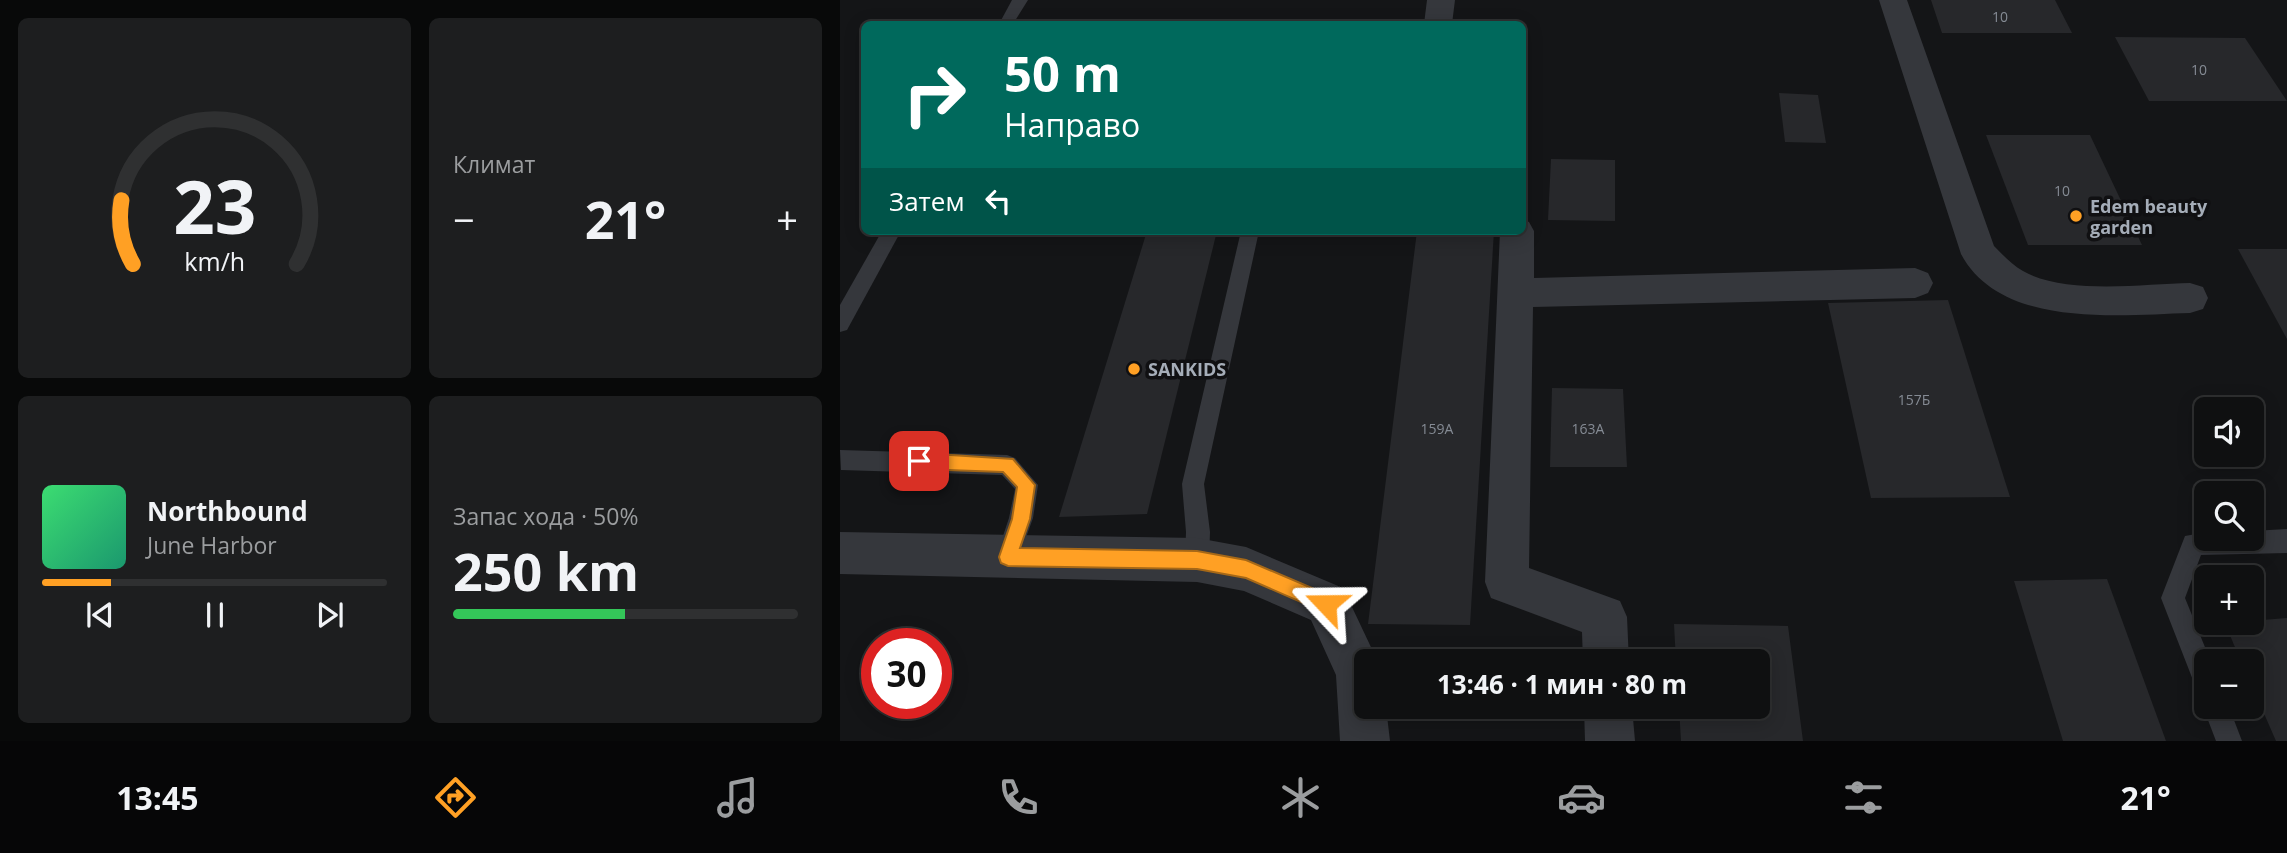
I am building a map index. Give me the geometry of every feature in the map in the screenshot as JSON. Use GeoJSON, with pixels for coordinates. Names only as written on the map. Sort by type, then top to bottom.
{"type":"FeatureCollection","features":[{"type":"Feature","properties":{"kind":"street"},"geometry":{"type":"LineString","coordinates":[[1438,21],[1441,0]]}},
{"type":"Feature","properties":{"kind":"street"},"geometry":{"type":"LineString","coordinates":[[1893,0],[1979,254],[2011,283],[2041,291],[2086,300],[2190,298]]}},
{"type":"Feature","properties":{"kind":"street"},"geometry":{"type":"LineString","coordinates":[[1517,235],[1507,582],[1604,617],[1605,649]]}},
{"type":"Feature","properties":{"kind":"street"},"geometry":{"type":"LineString","coordinates":[[1515,293],[1915,282]]}},
{"type":"Feature","properties":{"kind":"street"},"geometry":{"type":"LineString","coordinates":[[840,553],[1197,560],[1246,569],[1326,604],[1359,673],[1365,741]]}},
{"type":"Feature","properties":{"kind":"street"},"geometry":{"type":"LineString","coordinates":[[1609,719],[1610,741]]}},
{"type":"Feature","properties":{"kind":"lane"},"geometry":{"type":"LineString","coordinates":[[1008,21],[1020,0]]}},
{"type":"Feature","properties":{"kind":"lane"},"geometry":{"type":"LineString","coordinates":[[840,324],[890,235]]}},
{"type":"Feature","properties":{"kind":"lane"},"geometry":{"type":"LineString","coordinates":[[1197,560],[1198,532],[1193,484],[1249,235]]}},
{"type":"Feature","properties":{"kind":"lane"},"geometry":{"type":"LineString","coordinates":[[841,460],[1007,465],[1027,485],[1021,519],[1008,557]]}},
{"type":"Feature","properties":{"kind":"lane"},"geometry":{"type":"LineString","coordinates":[[2194,651],[2173,598],[2193,544],[2287,541]]}},
{"type":"Feature","properties":{"kind":"lane"},"geometry":{"type":"LineString","coordinates":[[2221,719],[2229,741]]}},
{"type":"Feature","properties":{"kind":"building"},"geometry":{"type":"Polygon","coordinates":[[[1931,0],[2055,0],[2072,33],[1942,33],[1931,0]]]}},
{"type":"Feature","properties":{"kind":"building"},"geometry":{"type":"Polygon","coordinates":[[[2115,37],[2245,38],[2287,101],[2149,101],[2115,37]]]}},
{"type":"Feature","properties":{"kind":"building"},"geometry":{"type":"Polygon","coordinates":[[[1779,93],[1818,95],[1826,143],[1785,142],[1779,93]]]}},
{"type":"Feature","properties":{"kind":"building"},"geometry":{"type":"Polygon","coordinates":[[[1986,135],[2090,135],[2142,245],[2028,245],[1986,135]]]}},
{"type":"Feature","properties":{"kind":"building"},"geometry":{"type":"Polygon","coordinates":[[[1551,159],[1615,160],[1615,221],[1548,220],[1551,159]]]}},
{"type":"Feature","properties":{"kind":"building"},"geometry":{"type":"Polygon","coordinates":[[[1146,235],[1216,235],[1147,514],[1059,517],[1146,235]]]}},
{"type":"Feature","properties":{"kind":"building"},"geometry":{"type":"Polygon","coordinates":[[[1417,235],[1494,235],[1470,625],[1368,624],[1417,235]]]}},
{"type":"Feature","properties":{"kind":"building"},"geometry":{"type":"Polygon","coordinates":[[[2238,249],[2287,249],[2287,339],[2238,249]]]}},
{"type":"Feature","properties":{"kind":"building"},"geometry":{"type":"Polygon","coordinates":[[[1948,300],[2010,497],[1871,498],[1828,303],[1948,300]]]}},
{"type":"Feature","properties":{"kind":"building"},"geometry":{"type":"Polygon","coordinates":[[[1552,388],[1623,389],[1627,467],[1550,467],[1552,388]]]}},
{"type":"Feature","properties":{"kind":"building"},"geometry":{"type":"Polygon","coordinates":[[[2107,579],[2166,741],[2063,741],[2014,581],[2107,579]]]}},
{"type":"Feature","properties":{"kind":"building"},"geometry":{"type":"Polygon","coordinates":[[[2287,618],[2287,741],[2276,741],[2264,714],[2264,649],[2236,649],[2230,635],[2264,635],[2264,620],[2287,618]]]}},
{"type":"Feature","properties":{"kind":"building"},"geometry":{"type":"Polygon","coordinates":[[[1674,624],[1788,626],[1803,741],[1681,741],[1680,719],[1770,719],[1770,649],[1675,649],[1674,624]]]}},
{"type":"Feature","properties":{"kind":"place","name":"Edem beauty garden"},"geometry":{"type":"Point","coordinates":[2076,216]}},
{"type":"Feature","properties":{"kind":"place","name":"SANKIDS"},"geometry":{"type":"Point","coordinates":[1134,369]}},
{"type":"Feature","properties":{"kind":"route"},"geometry":{"type":"LineString","coordinates":[[919,461],[1007,465],[1027,485],[1021,519],[1008,557],[1197,560],[1246,569],[1326,604]]}}]}
